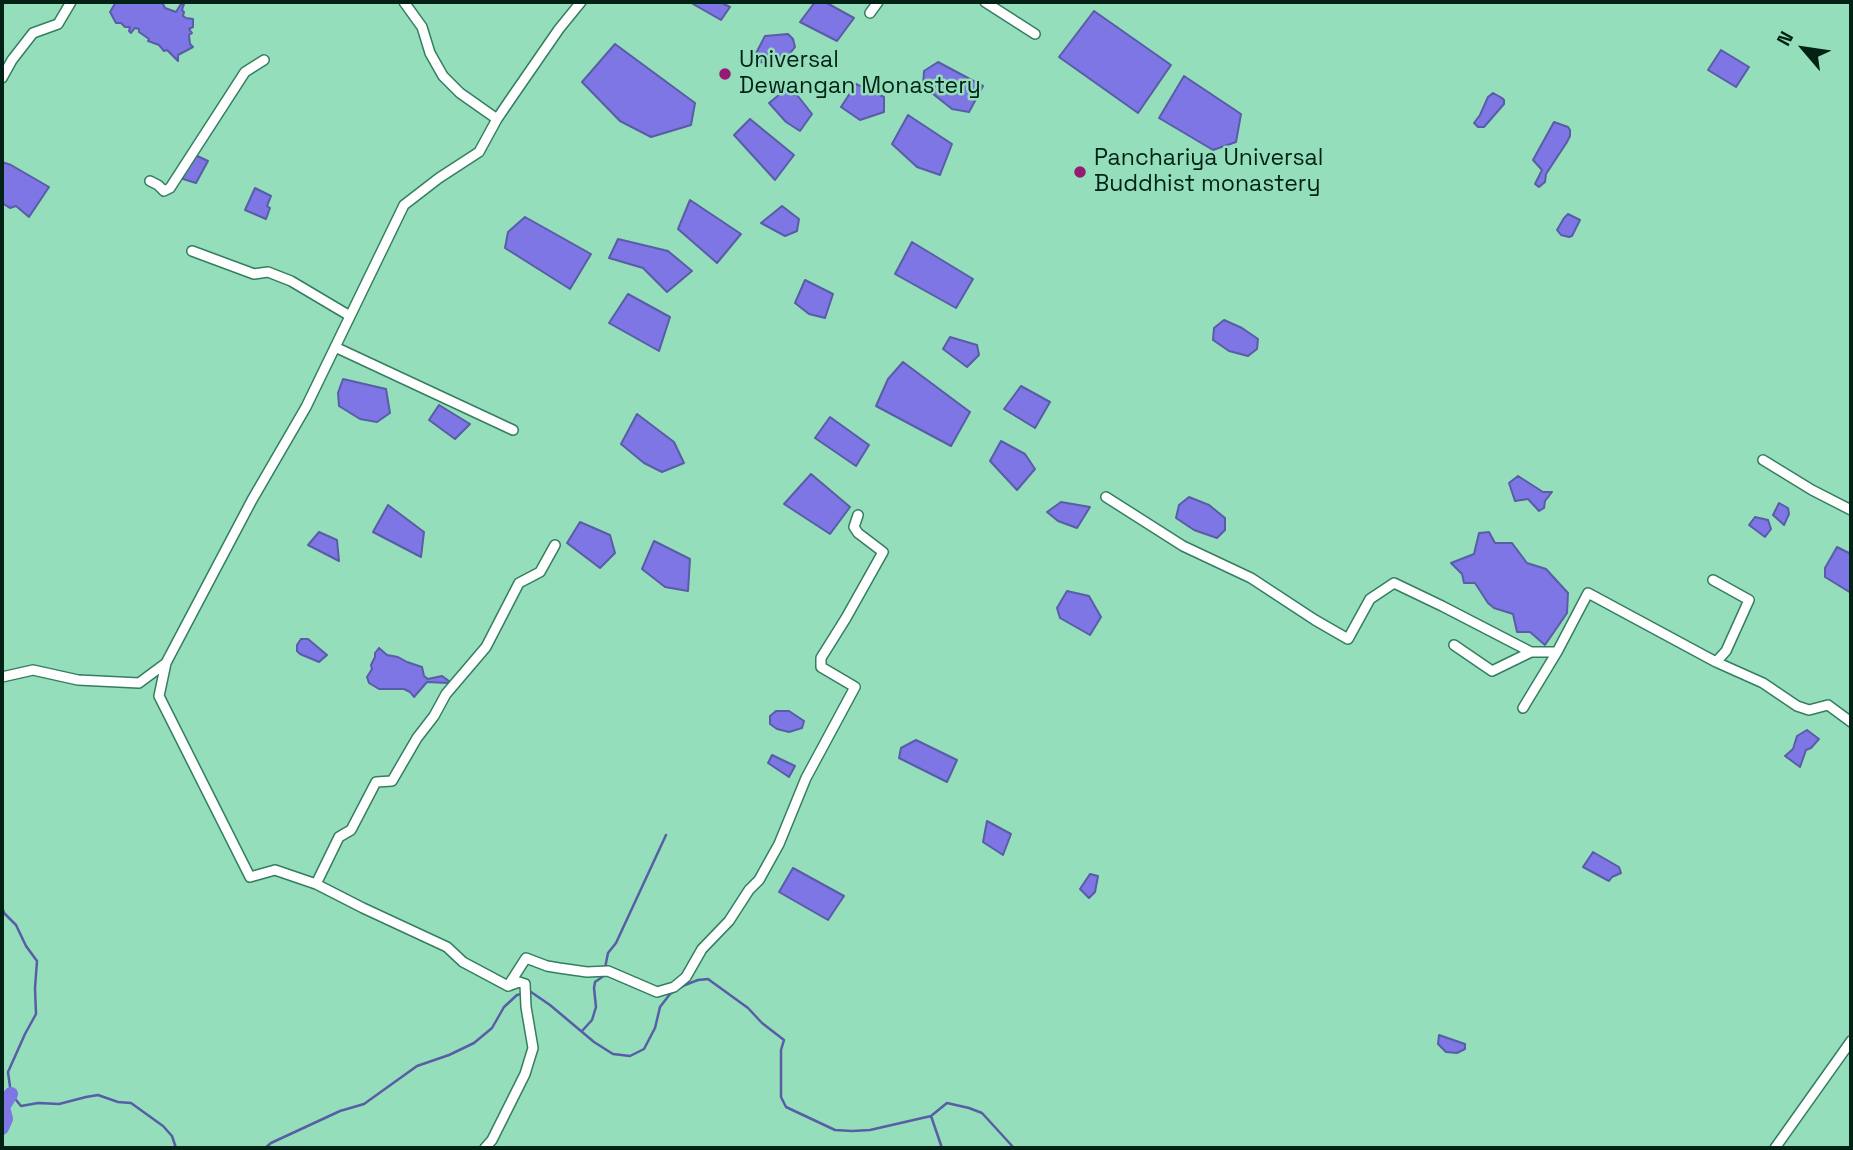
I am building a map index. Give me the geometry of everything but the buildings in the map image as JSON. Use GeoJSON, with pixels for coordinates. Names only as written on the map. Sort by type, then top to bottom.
{"type":"FeatureCollection","features":[{"type":"Feature","properties":{"kind":"street"},"geometry":{"type":"LineString","coordinates":[[2,78],[33,33],[58,24],[71,2]]}},
{"type":"Feature","properties":{"kind":"street"},"geometry":{"type":"LineString","coordinates":[[404,2],[422,27],[430,53],[443,76],[460,93],[497,119]]}},
{"type":"Feature","properties":{"kind":"street"},"geometry":{"type":"LineString","coordinates":[[485,1148],[492,1140],[525,1073],[533,1048],[525,984],[519,982],[508,986],[463,961],[447,947],[316,884],[275,870],[250,877],[159,696],[166,663],[252,500],[306,407],[404,205],[479,152],[497,119],[559,29],[581,2]]}},
{"type":"Feature","properties":{"kind":"street"},"geometry":{"type":"LineString","coordinates":[[870,13],[877,2]]}},
{"type":"Feature","properties":{"kind":"street"},"geometry":{"type":"LineString","coordinates":[[985,2],[1035,34]]}},
{"type":"Feature","properties":{"kind":"street"},"geometry":{"type":"LineString","coordinates":[[150,181],[164,191],[170,188],[245,72],[264,60]]}},
{"type":"Feature","properties":{"kind":"street"},"geometry":{"type":"LineString","coordinates":[[192,251],[254,274],[268,272],[291,281],[350,316]]}},
{"type":"Feature","properties":{"kind":"street"},"geometry":{"type":"LineString","coordinates":[[335,347],[513,430]]}},
{"type":"Feature","properties":{"kind":"street"},"geometry":{"type":"LineString","coordinates":[[1763,460],[1851,510]]}},
{"type":"Feature","properties":{"kind":"street"},"geometry":{"type":"LineString","coordinates":[[1106,497],[1183,546],[1251,578],[1348,639],[1370,598],[1394,583],[1531,652]]}},
{"type":"Feature","properties":{"kind":"street"},"geometry":{"type":"LineString","coordinates":[[508,986],[526,958],[559,968],[587,972],[608,971],[657,992],[674,987],[685,977],[702,949],[729,921],[749,890],[759,880],[779,844],[806,778],[855,687],[821,667],[821,658],[884,552],[858,533],[854,527],[858,515]]}},
{"type":"Feature","properties":{"kind":"street"},"geometry":{"type":"LineString","coordinates":[[316,884],[339,836],[351,830],[376,782],[391,781],[446,694],[486,647],[519,583],[540,572],[555,545]]}},
{"type":"Feature","properties":{"kind":"street"},"geometry":{"type":"LineString","coordinates":[[1713,580],[1749,600],[1726,651],[1716,662]]}},
{"type":"Feature","properties":{"kind":"street"},"geometry":{"type":"LineString","coordinates":[[1523,708],[1588,593],[1716,662],[1763,682],[1797,706],[1809,710],[1828,705],[1851,722]]}},
{"type":"Feature","properties":{"kind":"street"},"geometry":{"type":"LineString","coordinates":[[1454,645],[1492,671],[1531,652],[1557,652]]}},
{"type":"Feature","properties":{"kind":"street"},"geometry":{"type":"LineString","coordinates":[[2,677],[33,670],[78,680],[139,683],[166,663]]}},
{"type":"Feature","properties":{"kind":"street"},"geometry":{"type":"LineString","coordinates":[[1775,1148],[1851,1041]]}},
{"type":"Feature","properties":{"kind":"shaded area"},"geometry":{"type":"Polygon","coordinates":[[[116,2],[162,2],[165,8],[176,12],[181,4],[184,4],[183,16],[193,19],[193,27],[189,29],[192,33],[189,35],[193,47],[178,55],[178,61],[167,50],[164,51],[159,45],[148,41],[139,29],[135,28],[131,33],[130,27],[116,23],[110,12],[116,2]]]}},
{"type":"Feature","properties":{"kind":"shaded area"},"geometry":{"type":"Polygon","coordinates":[[[720,2],[730,7],[721,20],[693,4],[720,2]]]}},
{"type":"Feature","properties":{"kind":"shaded area"},"geometry":{"type":"Polygon","coordinates":[[[815,2],[825,2],[854,18],[837,41],[800,22],[815,2]]]}},
{"type":"Feature","properties":{"kind":"shaded area"},"geometry":{"type":"Polygon","coordinates":[[[1094,11],[1171,65],[1138,113],[1059,57],[1094,11]]]}},
{"type":"Feature","properties":{"kind":"shaded area"},"geometry":{"type":"Polygon","coordinates":[[[788,34],[795,47],[784,61],[756,63],[753,59],[765,36],[788,34]]]}},
{"type":"Feature","properties":{"kind":"shaded area"},"geometry":{"type":"Polygon","coordinates":[[[615,44],[695,103],[691,125],[651,137],[620,121],[582,82],[615,44]]]}},
{"type":"Feature","properties":{"kind":"shaded area"},"geometry":{"type":"Polygon","coordinates":[[[1721,50],[1749,67],[1736,87],[1708,70],[1721,50]]]}},
{"type":"Feature","properties":{"kind":"shaded area"},"geometry":{"type":"Polygon","coordinates":[[[938,62],[983,86],[969,112],[952,109],[923,86],[924,71],[938,62]]]}},
{"type":"Feature","properties":{"kind":"shaded area"},"geometry":{"type":"Polygon","coordinates":[[[1184,76],[1241,114],[1236,142],[1213,150],[1159,118],[1184,76]]]}},
{"type":"Feature","properties":{"kind":"shaded area"},"geometry":{"type":"Polygon","coordinates":[[[856,84],[884,97],[884,112],[860,120],[841,107],[856,84]]]}},
{"type":"Feature","properties":{"kind":"shaded area"},"geometry":{"type":"Polygon","coordinates":[[[790,86],[812,114],[800,131],[786,122],[769,103],[790,86]]]}},
{"type":"Feature","properties":{"kind":"shaded area"},"geometry":{"type":"Polygon","coordinates":[[[1493,93],[1504,100],[1504,104],[1484,127],[1478,127],[1474,123],[1493,93]]]}},
{"type":"Feature","properties":{"kind":"shaded area"},"geometry":{"type":"Polygon","coordinates":[[[908,115],[952,144],[940,175],[917,167],[892,144],[908,115]]]}},
{"type":"Feature","properties":{"kind":"shaded area"},"geometry":{"type":"Polygon","coordinates":[[[750,119],[794,155],[775,180],[734,135],[750,119]]]}},
{"type":"Feature","properties":{"kind":"shaded area"},"geometry":{"type":"Polygon","coordinates":[[[1554,122],[1568,127],[1570,136],[1546,174],[1545,182],[1539,187],[1535,184],[1542,170],[1533,160],[1554,122]]]}},
{"type":"Feature","properties":{"kind":"shaded area"},"geometry":{"type":"Polygon","coordinates":[[[193,154],[208,161],[196,183],[180,178],[193,154]]]}},
{"type":"Feature","properties":{"kind":"shaded area"},"geometry":{"type":"Polygon","coordinates":[[[2,162],[49,187],[29,217],[16,206],[10,208],[2,203],[2,162]]]}},
{"type":"Feature","properties":{"kind":"shaded area"},"geometry":{"type":"Polygon","coordinates":[[[255,188],[271,196],[266,219],[245,210],[255,188]]]}},
{"type":"Feature","properties":{"kind":"shaded area"},"geometry":{"type":"Polygon","coordinates":[[[690,200],[741,234],[717,263],[678,229],[690,200]]]}},
{"type":"Feature","properties":{"kind":"shaded area"},"geometry":{"type":"Polygon","coordinates":[[[782,206],[799,219],[797,231],[785,236],[761,223],[782,206]]]}},
{"type":"Feature","properties":{"kind":"shaded area"},"geometry":{"type":"Polygon","coordinates":[[[1568,214],[1580,220],[1569,237],[1561,235],[1557,230],[1568,214]]]}},
{"type":"Feature","properties":{"kind":"shaded area"},"geometry":{"type":"Polygon","coordinates":[[[525,217],[591,254],[570,289],[505,248],[508,232],[525,217]]]}},
{"type":"Feature","properties":{"kind":"shaded area"},"geometry":{"type":"Polygon","coordinates":[[[618,239],[668,251],[692,271],[667,292],[643,268],[609,258],[618,239]]]}},
{"type":"Feature","properties":{"kind":"shaded area"},"geometry":{"type":"Polygon","coordinates":[[[912,242],[973,279],[956,308],[895,274],[912,242]]]}},
{"type":"Feature","properties":{"kind":"shaded area"},"geometry":{"type":"Polygon","coordinates":[[[805,280],[833,294],[825,318],[809,314],[795,303],[805,280]]]}},
{"type":"Feature","properties":{"kind":"shaded area"},"geometry":{"type":"Polygon","coordinates":[[[628,294],[670,317],[659,351],[609,323],[628,294]]]}},
{"type":"Feature","properties":{"kind":"shaded area"},"geometry":{"type":"Polygon","coordinates":[[[1224,320],[1258,339],[1257,349],[1248,356],[1229,351],[1213,340],[1214,328],[1224,320]]]}},
{"type":"Feature","properties":{"kind":"shaded area"},"geometry":{"type":"Polygon","coordinates":[[[950,337],[977,345],[979,355],[967,367],[943,349],[950,337]]]}},
{"type":"Feature","properties":{"kind":"shaded area"},"geometry":{"type":"Polygon","coordinates":[[[903,362],[970,412],[951,446],[876,406],[888,379],[903,362]]]}},
{"type":"Feature","properties":{"kind":"shaded area"},"geometry":{"type":"Polygon","coordinates":[[[343,379],[386,389],[390,413],[377,422],[360,419],[339,406],[338,393],[343,379]]]}},
{"type":"Feature","properties":{"kind":"shaded area"},"geometry":{"type":"Polygon","coordinates":[[[1021,386],[1050,402],[1035,428],[1004,409],[1021,386]]]}},
{"type":"Feature","properties":{"kind":"shaded area"},"geometry":{"type":"Polygon","coordinates":[[[439,405],[470,424],[455,439],[429,420],[439,405]]]}},
{"type":"Feature","properties":{"kind":"shaded area"},"geometry":{"type":"Polygon","coordinates":[[[637,414],[674,442],[684,463],[662,472],[644,463],[621,444],[637,414]]]}},
{"type":"Feature","properties":{"kind":"shaded area"},"geometry":{"type":"Polygon","coordinates":[[[830,417],[869,445],[856,466],[815,438],[830,417]]]}},
{"type":"Feature","properties":{"kind":"shaded area"},"geometry":{"type":"Polygon","coordinates":[[[1001,441],[1025,454],[1035,469],[1017,490],[990,461],[1001,441]]]}},
{"type":"Feature","properties":{"kind":"shaded area"},"geometry":{"type":"Polygon","coordinates":[[[811,474],[850,507],[830,534],[784,504],[811,474]]]}},
{"type":"Feature","properties":{"kind":"shaded area"},"geometry":{"type":"Polygon","coordinates":[[[1518,476],[1543,492],[1552,492],[1545,501],[1544,508],[1539,511],[1528,499],[1515,501],[1509,483],[1518,476]]]}},
{"type":"Feature","properties":{"kind":"shaded area"},"geometry":{"type":"Polygon","coordinates":[[[1189,497],[1209,505],[1225,518],[1225,530],[1217,538],[1194,530],[1176,518],[1179,505],[1189,497]]]}},
{"type":"Feature","properties":{"kind":"shaded area"},"geometry":{"type":"Polygon","coordinates":[[[1061,502],[1090,507],[1077,528],[1058,521],[1047,512],[1061,502]]]}},
{"type":"Feature","properties":{"kind":"shaded area"},"geometry":{"type":"Polygon","coordinates":[[[1779,503],[1788,508],[1789,514],[1784,525],[1773,515],[1779,503]]]}},
{"type":"Feature","properties":{"kind":"shaded area"},"geometry":{"type":"Polygon","coordinates":[[[388,505],[424,532],[421,557],[373,532],[388,505]]]}},
{"type":"Feature","properties":{"kind":"shaded area"},"geometry":{"type":"Polygon","coordinates":[[[1755,517],[1768,520],[1771,529],[1765,537],[1749,525],[1755,517]]]}},
{"type":"Feature","properties":{"kind":"shaded area"},"geometry":{"type":"Polygon","coordinates":[[[580,522],[610,535],[615,553],[600,568],[567,543],[580,522]]]}},
{"type":"Feature","properties":{"kind":"shaded area"},"geometry":{"type":"Polygon","coordinates":[[[319,532],[337,540],[339,561],[308,545],[319,532]]]}},
{"type":"Feature","properties":{"kind":"shaded area"},"geometry":{"type":"Polygon","coordinates":[[[1489,532],[1495,543],[1512,543],[1527,563],[1546,569],[1568,593],[1567,613],[1545,645],[1530,632],[1517,632],[1513,614],[1494,608],[1475,583],[1464,583],[1462,574],[1451,563],[1474,554],[1479,533],[1489,532]]]}},
{"type":"Feature","properties":{"kind":"shaded area"},"geometry":{"type":"Polygon","coordinates":[[[654,541],[690,559],[688,591],[665,587],[642,569],[654,541]]]}},
{"type":"Feature","properties":{"kind":"shaded area"},"geometry":{"type":"Polygon","coordinates":[[[1837,547],[1851,554],[1851,593],[1825,577],[1825,568],[1837,547]]]}},
{"type":"Feature","properties":{"kind":"shaded area"},"geometry":{"type":"Polygon","coordinates":[[[1067,591],[1089,596],[1101,617],[1090,635],[1060,618],[1057,608],[1067,591]]]}},
{"type":"Feature","properties":{"kind":"shaded area"},"geometry":{"type":"Polygon","coordinates":[[[301,639],[308,639],[327,655],[319,662],[300,654],[297,645],[301,639]]]}},
{"type":"Feature","properties":{"kind":"shaded area"},"geometry":{"type":"Polygon","coordinates":[[[379,648],[387,655],[422,667],[424,676],[428,679],[442,676],[449,681],[427,682],[414,697],[404,689],[379,689],[369,683],[367,677],[379,648]]]}},
{"type":"Feature","properties":{"kind":"shaded area"},"geometry":{"type":"Polygon","coordinates":[[[776,711],[789,711],[804,721],[802,728],[789,732],[777,729],[770,724],[770,716],[776,711]]]}},
{"type":"Feature","properties":{"kind":"shaded area"},"geometry":{"type":"Polygon","coordinates":[[[1807,730],[1819,739],[1806,750],[1800,767],[1785,756],[1793,749],[1797,736],[1807,730]]]}},
{"type":"Feature","properties":{"kind":"shaded area"},"geometry":{"type":"Polygon","coordinates":[[[916,740],[957,760],[947,782],[899,758],[901,748],[916,740]]]}},
{"type":"Feature","properties":{"kind":"shaded area"},"geometry":{"type":"Polygon","coordinates":[[[772,755],[795,766],[789,777],[768,763],[772,755]]]}},
{"type":"Feature","properties":{"kind":"shaded area"},"geometry":{"type":"Polygon","coordinates":[[[987,821],[1011,834],[1003,855],[983,842],[987,821]]]}},
{"type":"Feature","properties":{"kind":"shaded area"},"geometry":{"type":"Polygon","coordinates":[[[1593,852],[1619,867],[1621,873],[1609,881],[1583,867],[1593,852]]]}},
{"type":"Feature","properties":{"kind":"shaded area"},"geometry":{"type":"Polygon","coordinates":[[[793,868],[844,896],[828,920],[779,892],[793,868]]]}},
{"type":"Feature","properties":{"kind":"shaded area"},"geometry":{"type":"Polygon","coordinates":[[[1090,874],[1098,876],[1095,892],[1089,898],[1080,889],[1090,874]]]}},
{"type":"Feature","properties":{"kind":"shaded area"},"geometry":{"type":"Polygon","coordinates":[[[1439,1035],[1465,1044],[1465,1049],[1457,1053],[1446,1052],[1438,1044],[1439,1035]]]}},
{"type":"Feature","properties":{"kind":"waterway"},"geometry":{"type":"LineString","coordinates":[[605,968],[608,953],[616,943],[666,835]]}},
{"type":"Feature","properties":{"kind":"waterway"},"geometry":{"type":"LineString","coordinates":[[2,907],[37,961],[36,1014],[8,1072],[11,1094],[21,1106],[38,1103],[59,1104],[98,1095],[131,1103],[163,1126],[172,1136],[176,1148]]}},
{"type":"Feature","properties":{"kind":"waterway"},"geometry":{"type":"LineString","coordinates":[[582,1031],[592,1020],[596,1007],[595,982],[605,975]]}},
{"type":"Feature","properties":{"kind":"waterway"},"geometry":{"type":"LineString","coordinates":[[265,1148],[340,1111],[364,1104],[417,1066],[474,1043],[492,1028],[504,1007],[517,995],[531,992],[594,1042],[613,1054],[630,1056],[644,1049],[655,1028],[660,1007],[670,994],[685,985],[708,979],[748,1008],[784,1040],[781,1050],[781,1097],[786,1107],[835,1130],[852,1131],[870,1130],[931,1116],[947,1103],[982,1113],[1014,1148]]}},
{"type":"Feature","properties":{"kind":"waterway"},"geometry":{"type":"LineString","coordinates":[[2,1128],[6,1119],[3,1107],[11,1094]]}},
{"type":"Feature","properties":{"kind":"waterway"},"geometry":{"type":"LineString","coordinates":[[931,1116],[942,1148]]}},
{"type":"Feature","properties":{"kind":"place","name":"Universal Dewangan Monastery"},"geometry":{"type":"Point","coordinates":[725,74]}},
{"type":"Feature","properties":{"kind":"place","name":"Panchariya Universal Buddhist monastery"},"geometry":{"type":"Point","coordinates":[1080,172]}}]}
